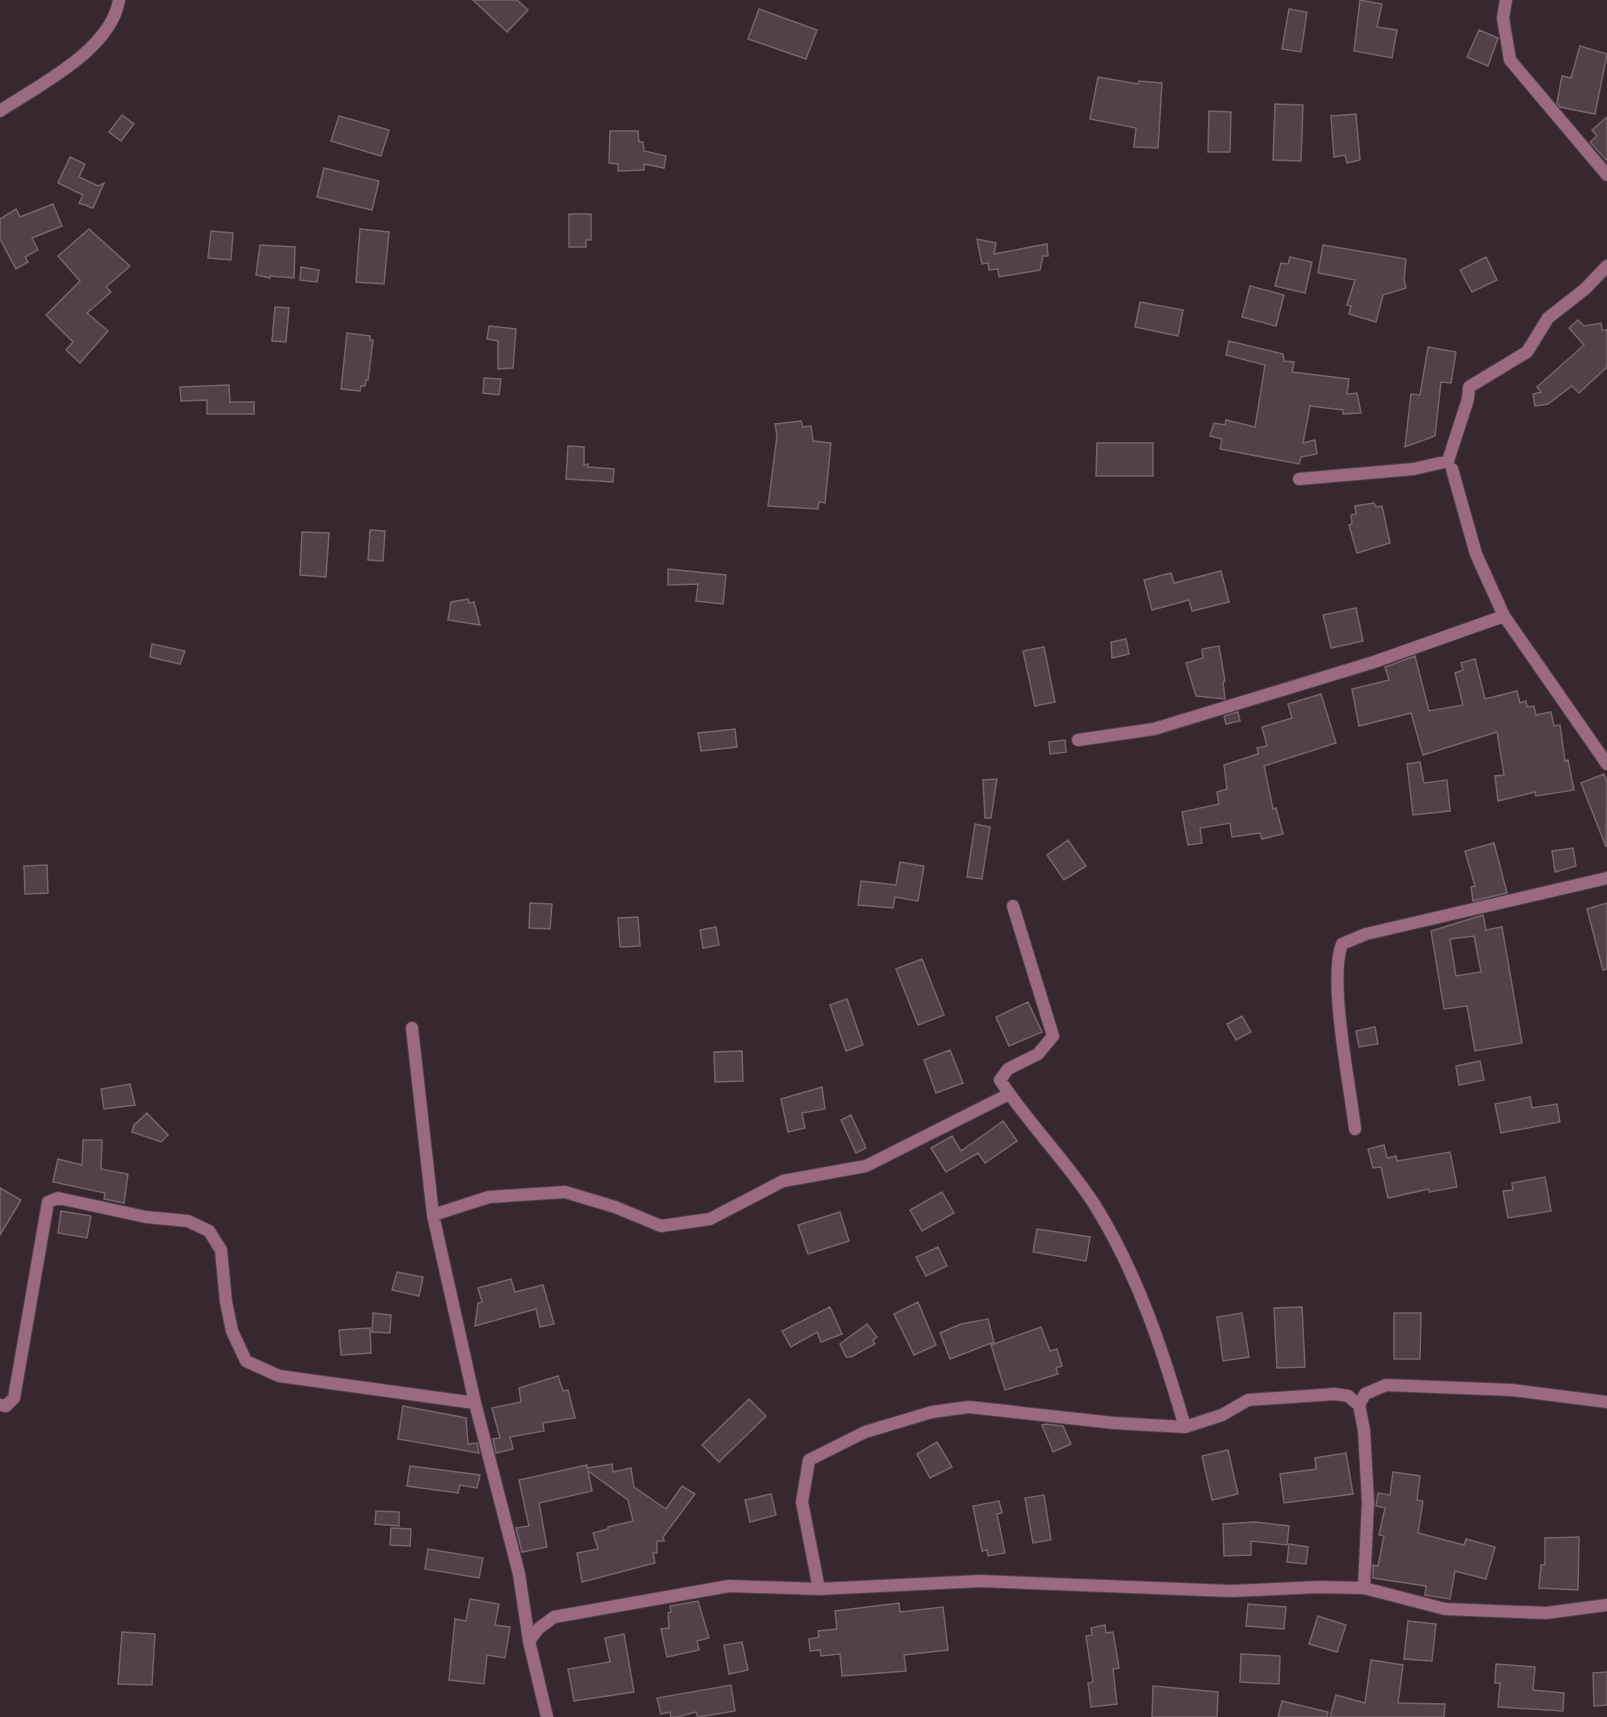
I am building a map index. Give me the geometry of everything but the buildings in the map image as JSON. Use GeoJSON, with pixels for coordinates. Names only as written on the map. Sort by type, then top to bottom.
{"type":"FeatureCollection","features":[{"type":"Feature","properties":{"kind":"street"},"geometry":{"type":"LineString","coordinates":[[0,111],[88,50],[107,30],[119,0]]}},
{"type":"Feature","properties":{"kind":"street"},"geometry":{"type":"LineString","coordinates":[[1506,0],[1503,18],[1510,60],[1607,175]]}},
{"type":"Feature","properties":{"kind":"street"},"geometry":{"type":"LineString","coordinates":[[1299,479],[1414,469],[1448,461],[1468,399],[1469,387],[1527,352],[1548,318],[1585,289],[1607,266]]}},
{"type":"Feature","properties":{"kind":"street"},"geometry":{"type":"LineString","coordinates":[[1452,469],[1476,554],[1504,616],[1607,764]]}},
{"type":"Feature","properties":{"kind":"street"},"geometry":{"type":"LineString","coordinates":[[1078,740],[1154,729],[1374,662],[1504,616]]}},
{"type":"Feature","properties":{"kind":"street"},"geometry":{"type":"LineString","coordinates":[[1355,1129],[1340,1007],[1337,958],[1342,944],[1366,934],[1607,878]]}},
{"type":"Feature","properties":{"kind":"street"},"geometry":{"type":"LineString","coordinates":[[1012,906],[1053,1036],[1038,1054],[1008,1069],[1000,1080],[1068,1166],[1096,1208],[1126,1264],[1161,1346],[1185,1427]]}},
{"type":"Feature","properties":{"kind":"street"},"geometry":{"type":"LineString","coordinates":[[412,1028],[433,1215],[475,1403],[519,1574],[529,1641],[547,1717]]}},
{"type":"Feature","properties":{"kind":"street"},"geometry":{"type":"LineString","coordinates":[[433,1215],[489,1197],[565,1192],[615,1207],[662,1226],[710,1219],[783,1180],[866,1166],[1009,1094]]}},
{"type":"Feature","properties":{"kind":"street"},"geometry":{"type":"LineString","coordinates":[[0,1406],[6,1406],[14,1398],[48,1202],[58,1198],[146,1217],[188,1221],[209,1231],[221,1250],[225,1302],[232,1330],[246,1361],[279,1376],[475,1403]]}},
{"type":"Feature","properties":{"kind":"street"},"geometry":{"type":"LineString","coordinates":[[1359,1405],[1365,1394],[1386,1385],[1512,1390],[1607,1402]]}},
{"type":"Feature","properties":{"kind":"street"},"geometry":{"type":"LineString","coordinates":[[819,1589],[802,1502],[809,1460],[866,1432],[932,1412],[969,1407],[1114,1423],[1185,1427],[1222,1415],[1248,1400],[1335,1394],[1348,1396],[1359,1405],[1364,1430],[1368,1502],[1364,1588]]}},
{"type":"Feature","properties":{"kind":"street"},"geometry":{"type":"LineString","coordinates":[[529,1641],[538,1629],[554,1617],[729,1586],[819,1589],[981,1581],[1231,1591],[1319,1587],[1364,1588],[1446,1609],[1546,1613],[1607,1605]]}}]}
